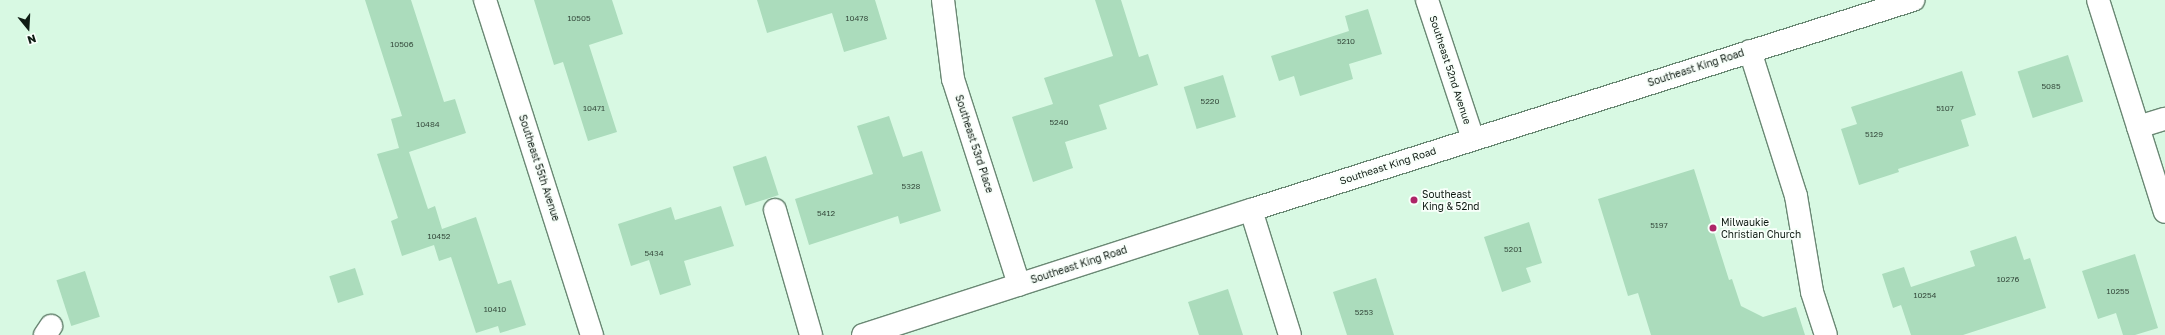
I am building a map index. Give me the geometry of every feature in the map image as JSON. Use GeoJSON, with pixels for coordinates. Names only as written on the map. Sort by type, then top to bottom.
{"type":"FeatureCollection","features":[{"type":"Feature","properties":{"kind":"main road","name":"Southeast 55th Avenue"},"geometry":{"type":"LineString","coordinates":[[485,0],[592,335]]}},
{"type":"Feature","properties":{"kind":"main road","name":"Southeast 53rd Place"},"geometry":{"type":"LineString","coordinates":[[943,0],[953,79],[1019,285]]}},
{"type":"Feature","properties":{"kind":"main road","name":"Southeast 52nd Avenue"},"geometry":{"type":"LineString","coordinates":[[1427,0],[1473,139]]}},
{"type":"Feature","properties":{"kind":"main road","name":"Southeast King Road"},"geometry":{"type":"LineString","coordinates":[[863,335],[893,330],[1019,285],[1473,139],[1913,0]]}},
{"type":"Feature","properties":{"kind":"main road"},"geometry":{"type":"LineString","coordinates":[[2098,0],[2165,212]]}},
{"type":"Feature","properties":{"kind":"main road"},"geometry":{"type":"LineString","coordinates":[[1750,51],[1796,196],[1812,292],[1826,335]]}},
{"type":"Feature","properties":{"kind":"main road"},"geometry":{"type":"LineString","coordinates":[[2138,127],[2165,118]]}},
{"type":"Feature","properties":{"kind":"main road"},"geometry":{"type":"LineString","coordinates":[[775,210],[811,335]]}},
{"type":"Feature","properties":{"kind":"main road"},"geometry":{"type":"LineString","coordinates":[[1251,210],[1290,335]]}},
{"type":"Feature","properties":{"kind":"building"},"geometry":{"type":"Polygon","coordinates":[[[365,0],[411,0],[444,102],[455,99],[466,133],[409,152],[428,209],[435,206],[442,229],[476,217],[498,284],[511,280],[526,325],[500,333],[498,326],[476,333],[451,257],[439,261],[434,245],[402,256],[391,221],[398,218],[377,154],[399,148],[391,119],[402,116],[365,0]]]}},
{"type":"Feature","properties":{"kind":"building"},"geometry":{"type":"Polygon","coordinates":[[[534,0],[612,0],[623,34],[589,45],[617,132],[588,141],[563,62],[554,65],[534,0]]]}},
{"type":"Feature","properties":{"kind":"building"},"geometry":{"type":"Polygon","coordinates":[[[757,0],[875,0],[887,39],[844,52],[832,13],[767,33],[757,0]]]}},
{"type":"Feature","properties":{"kind":"building"},"geometry":{"type":"Polygon","coordinates":[[[1095,0],[1121,0],[1139,57],[1148,54],[1158,85],[1099,105],[1107,129],[1065,142],[1073,168],[1033,182],[1012,117],[1053,104],[1044,78],[1113,56],[1095,0]]]}},
{"type":"Feature","properties":{"kind":"building"},"geometry":{"type":"Polygon","coordinates":[[[1368,9],[1382,54],[1349,64],[1353,79],[1300,96],[1294,76],[1279,81],[1271,56],[1349,31],[1345,16],[1368,9]]]}},
{"type":"Feature","properties":{"kind":"building"},"geometry":{"type":"Polygon","coordinates":[[[2068,55],[2083,102],[2033,118],[2018,71],[2068,55]]]}},
{"type":"Feature","properties":{"kind":"building"},"geometry":{"type":"Polygon","coordinates":[[[1962,71],[1976,115],[1961,120],[1969,146],[1898,169],[1899,172],[1859,185],[1841,129],[1857,124],[1851,107],[1962,71]]]}},
{"type":"Feature","properties":{"kind":"building"},"geometry":{"type":"Polygon","coordinates":[[[1223,75],[1236,117],[1197,129],[1184,87],[1223,75]]]}},
{"type":"Feature","properties":{"kind":"building"},"geometry":{"type":"Polygon","coordinates":[[[889,116],[903,157],[922,151],[941,211],[900,224],[898,216],[809,245],[795,199],[873,174],[857,126],[889,116]]]}},
{"type":"Feature","properties":{"kind":"building"},"geometry":{"type":"Polygon","coordinates":[[[766,156],[779,195],[745,206],[733,167],[766,156]]]}},
{"type":"Feature","properties":{"kind":"building"},"geometry":{"type":"Polygon","coordinates":[[[1694,169],[1729,280],[1732,279],[1741,306],[1763,317],[1796,307],[1805,335],[1651,335],[1638,293],[1628,296],[1598,199],[1694,169]]]}},
{"type":"Feature","properties":{"kind":"building"},"geometry":{"type":"Polygon","coordinates":[[[721,206],[734,246],[684,261],[691,285],[660,295],[649,260],[631,266],[618,224],[671,207],[675,220],[721,206]]]}},
{"type":"Feature","properties":{"kind":"building"},"geometry":{"type":"Polygon","coordinates":[[[1529,222],[1542,263],[1526,268],[1531,282],[1502,292],[1484,237],[1529,222]]]}},
{"type":"Feature","properties":{"kind":"building"},"geometry":{"type":"Polygon","coordinates":[[[2016,236],[2024,260],[2030,258],[2046,308],[1963,335],[1911,335],[1901,305],[1893,308],[1882,274],[1904,267],[1911,287],[1975,266],[1970,251],[2016,236]]]}},
{"type":"Feature","properties":{"kind":"building"},"geometry":{"type":"Polygon","coordinates":[[[2135,254],[2158,328],[2135,335],[2123,335],[2116,313],[2098,319],[2082,271],[2135,254]]]}},
{"type":"Feature","properties":{"kind":"building"},"geometry":{"type":"Polygon","coordinates":[[[355,268],[364,295],[338,303],[329,276],[355,268]]]}},
{"type":"Feature","properties":{"kind":"building"},"geometry":{"type":"Polygon","coordinates":[[[85,271],[100,317],[71,326],[56,280],[85,271]]]}},
{"type":"Feature","properties":{"kind":"building"},"geometry":{"type":"Polygon","coordinates":[[[1376,278],[1394,335],[1347,335],[1333,292],[1376,278]]]}},
{"type":"Feature","properties":{"kind":"building"},"geometry":{"type":"Polygon","coordinates":[[[1228,289],[1243,335],[1199,335],[1188,302],[1228,289]]]}},
{"type":"Feature","properties":{"kind":"place","name":"Southeast King & 52nd"},"geometry":{"type":"Point","coordinates":[1414,200]}},
{"type":"Feature","properties":{"kind":"place","name":"Milwaukie Christian Church"},"geometry":{"type":"Point","coordinates":[1713,228]}}]}
